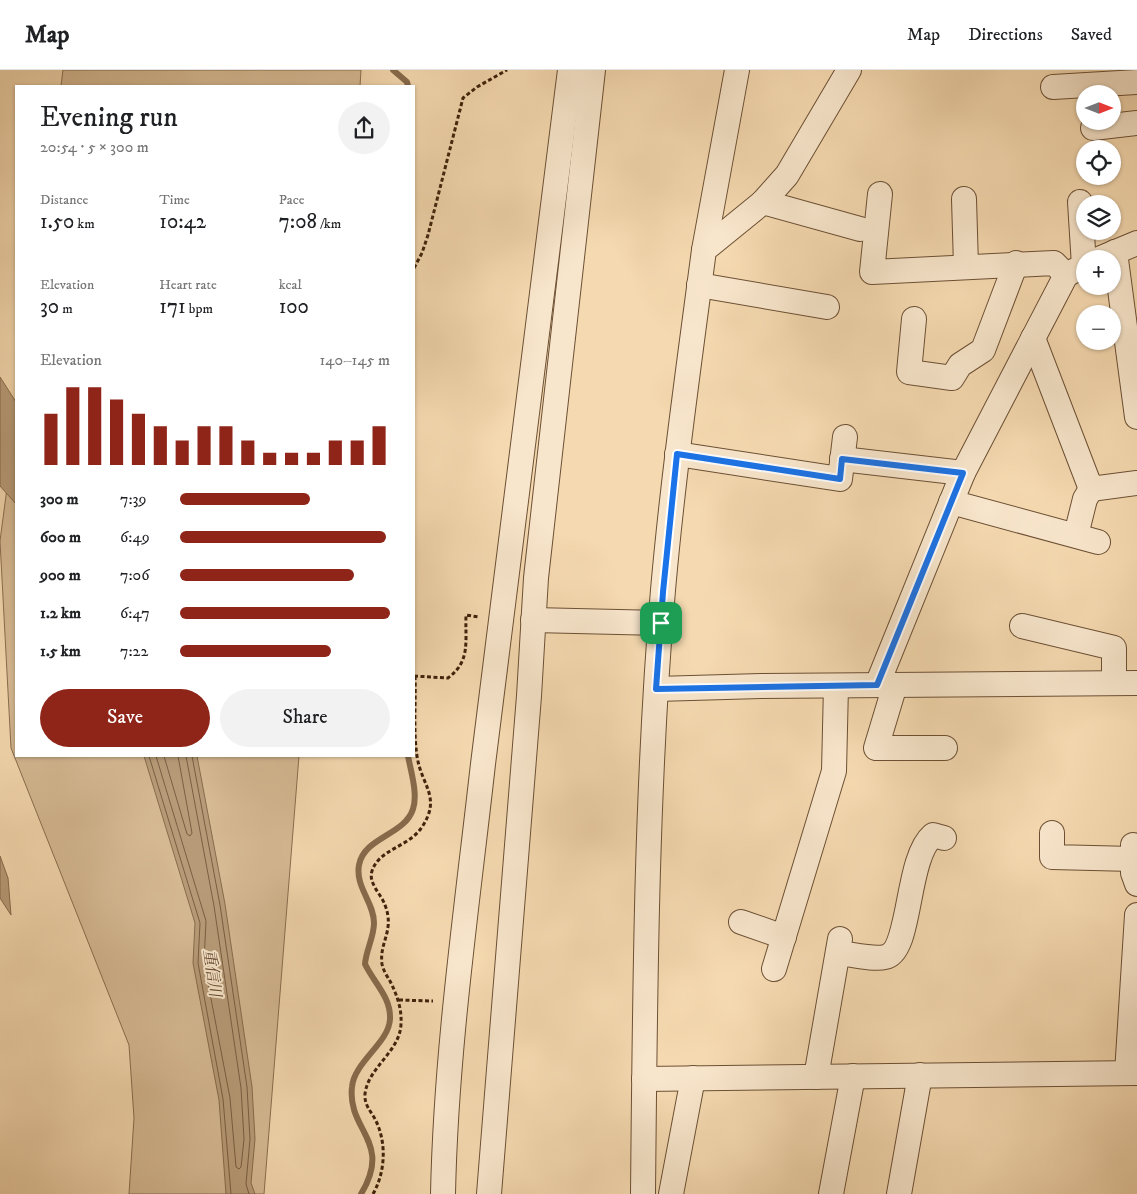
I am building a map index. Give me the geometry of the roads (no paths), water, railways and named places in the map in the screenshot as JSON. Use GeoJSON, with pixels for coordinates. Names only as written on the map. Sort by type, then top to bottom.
{"type":"FeatureCollection","features":[{"type":"Feature","properties":{"kind":"street"},"geometry":{"type":"LineString","coordinates":[[443,1194],[448,1090],[456,1002],[500,619],[570,70]]}},
{"type":"Feature","properties":{"kind":"street"},"geometry":{"type":"LineString","coordinates":[[489,1194],[536,578],[593,70]]}},
{"type":"Feature","properties":{"kind":"street"},"geometry":{"type":"LineString","coordinates":[[644,1194],[647,922],[656,689],[661,623],[677,454],[704,250],[737,70]]}},
{"type":"Feature","properties":{"kind":"street"},"geometry":{"type":"LineString","coordinates":[[704,250],[763,202],[787,175],[849,70]]}},
{"type":"Feature","properties":{"kind":"street"},"geometry":{"type":"LineString","coordinates":[[1053,87],[1137,82]]}},
{"type":"Feature","properties":{"kind":"street"},"geometry":{"type":"LineString","coordinates":[[1093,133],[1137,123]]}},
{"type":"Feature","properties":{"kind":"street"},"geometry":{"type":"LineString","coordinates":[[880,194],[872,272],[1016,263],[1076,263]]}},
{"type":"Feature","properties":{"kind":"street"},"geometry":{"type":"LineString","coordinates":[[964,199],[966,266]]}},
{"type":"Feature","properties":{"kind":"street"},"geometry":{"type":"LineString","coordinates":[[763,202],[860,229]]}},
{"type":"Feature","properties":{"kind":"street"},"geometry":{"type":"LineString","coordinates":[[1121,250],[1137,243]]}},
{"type":"Feature","properties":{"kind":"street"},"geometry":{"type":"LineString","coordinates":[[914,319],[909,372],[952,378],[960,365],[990,354],[1016,263]]}},
{"type":"Feature","properties":{"kind":"street"},"geometry":{"type":"LineString","coordinates":[[945,748],[876,748],[886,685],[963,473],[1033,338],[1076,281]]}},
{"type":"Feature","properties":{"kind":"street"},"geometry":{"type":"LineString","coordinates":[[700,286],[826,307]]}},
{"type":"Feature","properties":{"kind":"street"},"geometry":{"type":"LineString","coordinates":[[1100,295],[1137,417]]}},
{"type":"Feature","properties":{"kind":"street"},"geometry":{"type":"LineString","coordinates":[[1033,338],[1091,489]]}},
{"type":"Feature","properties":{"kind":"street"},"geometry":{"type":"LineString","coordinates":[[677,454],[797,484],[840,479],[844,448],[963,473]]}},
{"type":"Feature","properties":{"kind":"street"},"geometry":{"type":"LineString","coordinates":[[1091,489],[1137,483]]}},
{"type":"Feature","properties":{"kind":"street"},"geometry":{"type":"LineString","coordinates":[[951,502],[1087,538],[1085,499],[1091,489]]}},
{"type":"Feature","properties":{"kind":"street"},"geometry":{"type":"LineString","coordinates":[[533,620],[661,623]]}},
{"type":"Feature","properties":{"kind":"street"},"geometry":{"type":"LineString","coordinates":[[1022,626],[1114,648],[1114,683]]}},
{"type":"Feature","properties":{"kind":"street"},"geometry":{"type":"LineString","coordinates":[[656,689],[1137,683]]}},
{"type":"Feature","properties":{"kind":"street"},"geometry":{"type":"LineString","coordinates":[[774,969],[834,771],[836,686]]}},
{"type":"Feature","properties":{"kind":"street"},"geometry":{"type":"LineString","coordinates":[[1052,833],[1052,857],[1133,851],[1133,873],[1137,884]]}},
{"type":"Feature","properties":{"kind":"street"},"geometry":{"type":"LineString","coordinates":[[816,1077],[839,945],[884,958],[894,952],[901,939],[919,854],[926,841],[933,836],[944,838]]}},
{"type":"Feature","properties":{"kind":"street"},"geometry":{"type":"LineString","coordinates":[[644,1079],[1132,1073],[1137,914]]}},
{"type":"Feature","properties":{"kind":"street"},"geometry":{"type":"LineString","coordinates":[[741,922],[784,937]]}},
{"type":"Feature","properties":{"kind":"street"},"geometry":{"type":"LineString","coordinates":[[899,1194],[920,1075]]}},
{"type":"Feature","properties":{"kind":"street"},"geometry":{"type":"LineString","coordinates":[[831,1194],[853,1076]]}},
{"type":"Feature","properties":{"kind":"street"},"geometry":{"type":"LineString","coordinates":[[671,1194],[693,1078]]}},
{"type":"Feature","properties":{"kind":"water"},"geometry":{"type":"Polygon","coordinates":[[[0,377],[15,400],[15,503],[0,486],[0,377]]]}},
{"type":"Feature","properties":{"kind":"water","name":"重信川"},"geometry":{"type":"Polygon","coordinates":[[[144,757],[197,757],[225,904],[252,1087],[255,1139],[251,1183],[255,1194],[226,1194],[219,1100],[193,963],[195,923],[144,757]]]}},
{"type":"Feature","properties":{"kind":"water"},"geometry":{"type":"Polygon","coordinates":[[[0,856],[8,878],[11,915],[0,898],[0,856]]]}},
{"type":"Feature","properties":{"kind":"waterway"},"geometry":{"type":"LineString","coordinates":[[393,70],[407,82],[408,85]]}},
{"type":"Feature","properties":{"kind":"waterway"},"geometry":{"type":"LineString","coordinates":[[361,1194],[370,1176],[371,1148],[356,1115],[352,1102],[352,1087],[359,1069],[384,1036],[388,1028],[390,1011],[385,997],[365,964],[374,923],[371,908],[358,873],[362,856],[368,848],[402,825],[409,818],[413,809],[415,797],[408,757]]}}]}
